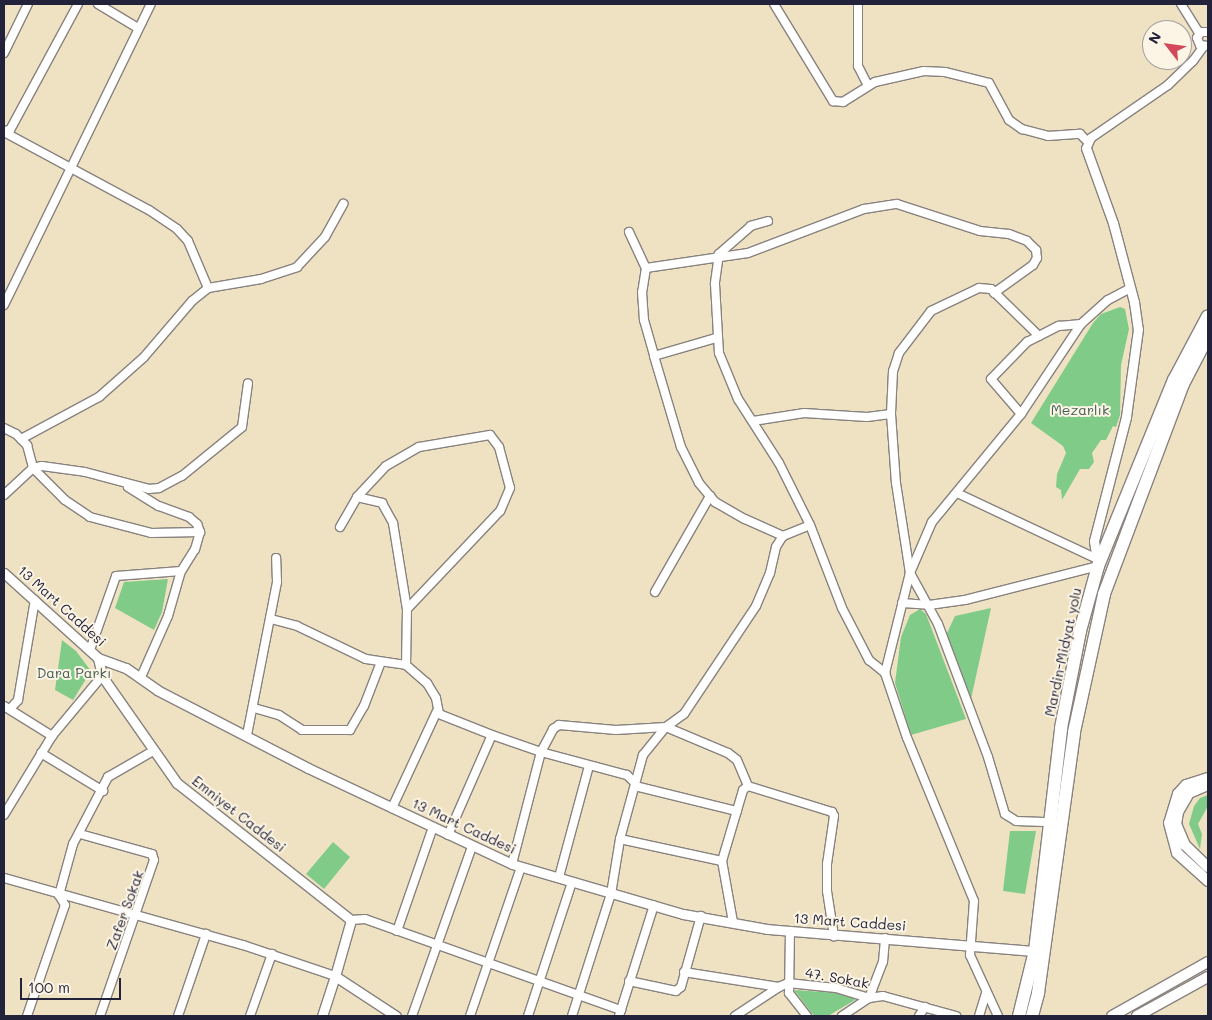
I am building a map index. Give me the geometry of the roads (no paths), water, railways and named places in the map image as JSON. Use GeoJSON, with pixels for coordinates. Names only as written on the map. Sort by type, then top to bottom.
{"type":"FeatureCollection","features":[{"type":"Feature","properties":{"kind":"highway","name":"Mardin-Midyat yolu"},"geometry":{"type":"LineString","coordinates":[[1019,1016],[1035,951],[1070,679],[1096,562],[1174,380],[1208,316]]}},
{"type":"Feature","properties":{"kind":"highway","name":"Mardin-Midyat yolu"},"geometry":{"type":"LineString","coordinates":[[1032,1016],[1038,993],[1074,732],[1104,594],[1183,384],[1208,336]]}},
{"type":"Feature","properties":{"kind":"main road"},"geometry":{"type":"LineString","coordinates":[[1208,778],[1198,778],[1182,789],[1171,808],[1169,823],[1177,853],[1208,881]]}},
{"type":"Feature","properties":{"kind":"main road"},"geometry":{"type":"LineString","coordinates":[[1208,785],[1189,793],[1178,812],[1176,824],[1184,845],[1208,867]]}},
{"type":"Feature","properties":{"kind":"main road"},"geometry":{"type":"LineString","coordinates":[[1112,1016],[1208,962]]}},
{"type":"Feature","properties":{"kind":"main road"},"geometry":{"type":"LineString","coordinates":[[1137,1016],[1208,977]]}},
{"type":"Feature","properties":{"kind":"street"},"geometry":{"type":"LineString","coordinates":[[4,53],[28,4]]}},
{"type":"Feature","properties":{"kind":"street"},"geometry":{"type":"LineString","coordinates":[[4,131],[10,130],[78,4]]}},
{"type":"Feature","properties":{"kind":"street"},"geometry":{"type":"LineString","coordinates":[[98,4],[138,28]]}},
{"type":"Feature","properties":{"kind":"street"},"geometry":{"type":"LineString","coordinates":[[4,305],[151,4]]}},
{"type":"Feature","properties":{"kind":"street"},"geometry":{"type":"LineString","coordinates":[[774,4],[833,101],[843,102],[868,86],[924,71],[983,79],[989,83],[1010,120],[1022,129],[1048,136],[1080,134],[1087,145],[1112,223],[1138,329],[1126,417],[1094,541],[1096,562]]}},
{"type":"Feature","properties":{"kind":"street"},"geometry":{"type":"LineString","coordinates":[[858,4],[858,66],[868,86]]}},
{"type":"Feature","properties":{"kind":"street"},"geometry":{"type":"LineString","coordinates":[[1087,145],[1168,85],[1207,47],[1197,41],[1199,33],[1182,4]]}},
{"type":"Feature","properties":{"kind":"street"},"geometry":{"type":"LineString","coordinates":[[1199,33],[1208,32]]}},
{"type":"Feature","properties":{"kind":"street"},"geometry":{"type":"LineString","coordinates":[[4,131],[149,210],[177,229],[188,241],[208,288]]}},
{"type":"Feature","properties":{"kind":"street"},"geometry":{"type":"LineString","coordinates":[[21,439],[99,397],[144,356],[192,301],[208,288],[261,279],[297,267],[324,237],[343,204]]}},
{"type":"Feature","properties":{"kind":"street"},"geometry":{"type":"LineString","coordinates":[[646,268],[700,257],[718,258],[748,253],[864,209],[897,204],[980,231],[1009,234],[1027,241],[1036,250],[1037,258],[1033,265],[994,292]]}},
{"type":"Feature","properties":{"kind":"street"},"geometry":{"type":"LineString","coordinates":[[768,221],[751,226],[728,243],[718,258],[715,284],[716,338],[738,399],[753,421],[810,525],[842,608],[869,660],[885,673],[907,738],[974,901],[970,955],[998,1016]]}},
{"type":"Feature","properties":{"kind":"street"},"geometry":{"type":"LineString","coordinates":[[629,232],[646,268],[644,320],[654,356],[681,447],[699,483],[710,496],[745,519],[784,536]]}},
{"type":"Feature","properties":{"kind":"street"},"geometry":{"type":"LineString","coordinates":[[1040,336],[994,292],[979,288],[931,311],[912,332],[899,353],[893,371],[891,414],[896,483],[910,573],[930,605],[988,757],[1005,814],[1016,821],[1051,822]]}},
{"type":"Feature","properties":{"kind":"street"},"geometry":{"type":"LineString","coordinates":[[885,673],[910,573],[932,522],[1021,414],[1081,324],[1108,300],[1129,289]]}},
{"type":"Feature","properties":{"kind":"street"},"geometry":{"type":"LineString","coordinates":[[1021,414],[991,379],[1027,342],[1059,326],[1081,324]]}},
{"type":"Feature","properties":{"kind":"street"},"geometry":{"type":"LineString","coordinates":[[654,356],[716,338]]}},
{"type":"Feature","properties":{"kind":"street"},"geometry":{"type":"LineString","coordinates":[[4,495],[33,468],[85,472],[121,483],[159,488],[182,476],[242,427],[248,383]]}},
{"type":"Feature","properties":{"kind":"street"},"geometry":{"type":"LineString","coordinates":[[753,421],[804,413],[867,417],[891,414]]}},
{"type":"Feature","properties":{"kind":"street"},"geometry":{"type":"LineString","coordinates":[[4,428],[27,445],[33,468],[65,500],[90,517],[151,533],[200,532]]}},
{"type":"Feature","properties":{"kind":"street"},"geometry":{"type":"LineString","coordinates":[[340,528],[357,497],[386,466],[419,448],[490,435],[500,447],[510,488],[500,511],[407,609]]}},
{"type":"Feature","properties":{"kind":"street"},"geometry":{"type":"LineString","coordinates":[[121,483],[160,506],[189,517],[197,524],[200,532],[194,549],[181,571],[168,616],[141,678]]}},
{"type":"Feature","properties":{"kind":"street"},"geometry":{"type":"LineString","coordinates":[[956,493],[1096,562]]}},
{"type":"Feature","properties":{"kind":"street"},"geometry":{"type":"LineString","coordinates":[[655,592],[710,496]]}},
{"type":"Feature","properties":{"kind":"street"},"geometry":{"type":"LineString","coordinates":[[357,497],[382,504],[393,523],[407,609],[406,665]]}},
{"type":"Feature","properties":{"kind":"street"},"geometry":{"type":"LineString","coordinates":[[572,1016],[611,894],[620,839],[643,755],[666,727],[684,714],[756,606],[770,573],[776,547],[784,536],[810,525]]}},
{"type":"Feature","properties":{"kind":"street"},"geometry":{"type":"LineString","coordinates":[[247,736],[271,619],[277,582],[276,558]]}},
{"type":"Feature","properties":{"kind":"street"},"geometry":{"type":"LineString","coordinates":[[902,603],[930,605],[965,600],[1096,562]]}},
{"type":"Feature","properties":{"kind":"street"},"geometry":{"type":"LineString","coordinates":[[90,650],[116,576],[181,571]]}},
{"type":"Feature","properties":{"kind":"street","name":"13 Mart Caddesi"},"geometry":{"type":"LineString","coordinates":[[4,573],[98,658],[141,678],[157,690],[247,736],[472,847],[512,864],[654,906],[733,922],[834,936],[885,938],[1035,951]]}},
{"type":"Feature","properties":{"kind":"street"},"geometry":{"type":"LineString","coordinates":[[35,600],[18,700],[7,708],[52,736]]}},
{"type":"Feature","properties":{"kind":"street"},"geometry":{"type":"LineString","coordinates":[[271,619],[297,626],[381,662],[406,665],[427,683],[436,698],[437,711],[392,808]]}},
{"type":"Feature","properties":{"kind":"street","name":"Emniyet Caddesi"},"geometry":{"type":"LineString","coordinates":[[98,658],[102,676],[177,784],[351,920]]}},
{"type":"Feature","properties":{"kind":"street"},"geometry":{"type":"LineString","coordinates":[[254,708],[279,715],[302,730],[350,730],[364,706],[381,662]]}},
{"type":"Feature","properties":{"kind":"street"},"geometry":{"type":"LineString","coordinates":[[4,814],[52,736],[102,676]]}},
{"type":"Feature","properties":{"kind":"street"},"geometry":{"type":"LineString","coordinates":[[437,711],[541,752],[627,775],[635,784],[737,811]]}},
{"type":"Feature","properties":{"kind":"street"},"geometry":{"type":"LineString","coordinates":[[512,864],[541,752],[553,730],[559,725],[616,730],[666,727],[728,753],[736,760],[748,786],[832,812],[834,816],[827,864],[827,891],[834,936]]}},
{"type":"Feature","properties":{"kind":"street"},"geometry":{"type":"LineString","coordinates":[[448,835],[492,734]]}},
{"type":"Feature","properties":{"kind":"street"},"geometry":{"type":"LineString","coordinates":[[27,1016],[65,905],[59,895],[73,844],[103,791],[108,776],[153,751]]}},
{"type":"Feature","properties":{"kind":"street"},"geometry":{"type":"LineString","coordinates":[[41,754],[103,791]]}},
{"type":"Feature","properties":{"kind":"street"},"geometry":{"type":"LineString","coordinates":[[559,877],[589,766]]}},
{"type":"Feature","properties":{"kind":"street"},"geometry":{"type":"LineString","coordinates":[[733,922],[722,861],[744,790],[748,786]]}},
{"type":"Feature","properties":{"kind":"street"},"geometry":{"type":"LineString","coordinates":[[397,931],[433,827]]}},
{"type":"Feature","properties":{"kind":"street","name":"Zafer Sokak"},"geometry":{"type":"LineString","coordinates":[[80,834],[152,854],[154,867],[100,1016]]}},
{"type":"Feature","properties":{"kind":"street"},"geometry":{"type":"LineString","coordinates":[[620,839],[722,861]]}},
{"type":"Feature","properties":{"kind":"street"},"geometry":{"type":"LineString","coordinates":[[412,1016],[472,847]]}},
{"type":"Feature","properties":{"kind":"street"},"geometry":{"type":"LineString","coordinates":[[470,1016],[521,867]]}},
{"type":"Feature","properties":{"kind":"street"},"geometry":{"type":"LineString","coordinates":[[4,878],[59,895],[138,914],[272,954],[337,978],[396,1016]]}},
{"type":"Feature","properties":{"kind":"street"},"geometry":{"type":"LineString","coordinates":[[528,1016],[572,882]]}},
{"type":"Feature","properties":{"kind":"street"},"geometry":{"type":"LineString","coordinates":[[322,1016],[337,978],[351,920],[365,919],[540,981],[620,1013],[654,906]]}},
{"type":"Feature","properties":{"kind":"street"},"geometry":{"type":"LineString","coordinates":[[629,980],[676,991],[681,987],[701,916]]}},
{"type":"Feature","properties":{"kind":"street"},"geometry":{"type":"LineString","coordinates":[[790,931],[788,993],[807,1016]]}},
{"type":"Feature","properties":{"kind":"street"},"geometry":{"type":"LineString","coordinates":[[178,1016],[206,934]]}},
{"type":"Feature","properties":{"kind":"street"},"geometry":{"type":"LineString","coordinates":[[842,1016],[869,998],[883,962],[885,938]]}},
{"type":"Feature","properties":{"kind":"street"},"geometry":{"type":"LineString","coordinates":[[250,1016],[272,954]]}},
{"type":"Feature","properties":{"kind":"street"},"geometry":{"type":"LineString","coordinates":[[684,972],[778,988]]}},
{"type":"Feature","properties":{"kind":"street","name":"47. Sokak"},"geometry":{"type":"LineString","coordinates":[[735,1016],[788,983],[836,988],[869,998],[882,996],[956,1016]]}},
{"type":"Feature","properties":{"kind":"street"},"geometry":{"type":"LineString","coordinates":[[979,1016],[986,993]]}},
{"type":"Feature","properties":{"kind":"street"},"geometry":{"type":"LineString","coordinates":[[919,1016],[925,1007]]}},
{"type":"Feature","properties":{"kind":"park label","name":"Mezarlık"},"geometry":{"type":"Point","coordinates":[1080,410]}},
{"type":"Feature","properties":{"kind":"park label","name":"Dara Parkı"},"geometry":{"type":"Point","coordinates":[74,673]}}]}
